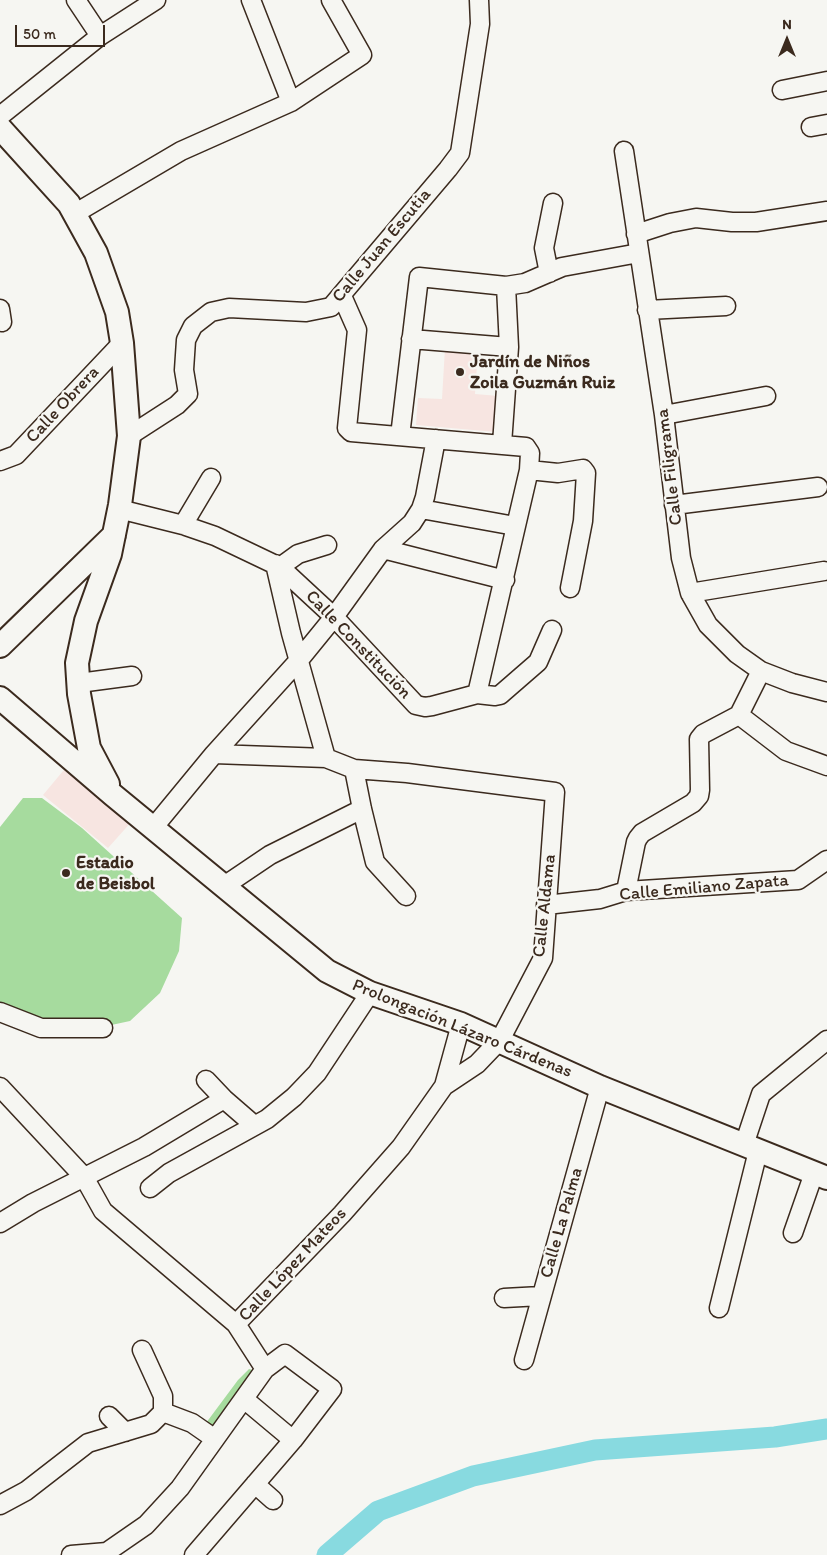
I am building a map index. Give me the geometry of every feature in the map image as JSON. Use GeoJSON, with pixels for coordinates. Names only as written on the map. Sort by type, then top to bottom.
{"type":"FeatureCollection","features":[{"type":"Feature","properties":{"kind":"main road"},"geometry":{"type":"LineString","coordinates":[[0,128],[69,204],[96,253],[117,312],[122,343],[129,436],[119,509],[110,554],[86,621],[77,663],[79,694],[89,748],[113,795]]}},
{"type":"Feature","properties":{"kind":"main road"},"geometry":{"type":"LineString","coordinates":[[0,646],[114,535]]}},
{"type":"Feature","properties":{"kind":"main road","name":"Prolongación Lázaro Cárdenas"},"geometry":{"type":"LineString","coordinates":[[0,698],[113,795],[327,971],[370,993],[461,1024],[500,1040],[600,1087],[821,1176]]}},
{"type":"Feature","properties":{"kind":"street"},"geometry":{"type":"LineString","coordinates":[[76,0],[100,36]]}},
{"type":"Feature","properties":{"kind":"street"},"geometry":{"type":"LineString","coordinates":[[0,116],[100,36],[156,0]]}},
{"type":"Feature","properties":{"kind":"street"},"geometry":{"type":"LineString","coordinates":[[251,0],[291,102]]}},
{"type":"Feature","properties":{"kind":"street"},"geometry":{"type":"LineString","coordinates":[[74,214],[181,151],[291,102],[362,56],[331,0]]}},
{"type":"Feature","properties":{"kind":"street","name":"Calle Juan Escutia"},"geometry":{"type":"LineString","coordinates":[[129,436],[177,405],[188,394],[184,370],[186,340],[194,326],[211,312],[229,308],[306,312],[331,307],[460,153],[480,24],[479,0]]}},
{"type":"Feature","properties":{"kind":"street"},"geometry":{"type":"LineString","coordinates":[[782,90],[827,81]]}},
{"type":"Feature","properties":{"kind":"street","name":"Calle Filigrama"},"geometry":{"type":"LineString","coordinates":[[624,151],[664,415],[681,558],[690,593],[708,625],[737,654],[761,671],[792,683],[827,692]]}},
{"type":"Feature","properties":{"kind":"street"},"geometry":{"type":"LineString","coordinates":[[549,273],[544,248],[553,203]]}},
{"type":"Feature","properties":{"kind":"street"},"geometry":{"type":"LineString","coordinates":[[636,234],[670,223],[696,218],[732,222],[756,222],[827,211]]}},
{"type":"Feature","properties":{"kind":"street"},"geometry":{"type":"LineString","coordinates":[[400,436],[419,277],[506,286],[525,283],[562,267],[639,253]]}},
{"type":"Feature","properties":{"kind":"street"},"geometry":{"type":"LineString","coordinates":[[502,444],[509,347],[506,286]]}},
{"type":"Feature","properties":{"kind":"street"},"geometry":{"type":"LineString","coordinates":[[342,296],[357,330],[347,428],[351,432],[502,444],[526,447],[530,453],[529,470],[477,694]]}},
{"type":"Feature","properties":{"kind":"street"},"geometry":{"type":"LineString","coordinates":[[647,310],[726,306]]}},
{"type":"Feature","properties":{"kind":"street"},"geometry":{"type":"LineString","coordinates":[[411,339],[509,347]]}},
{"type":"Feature","properties":{"kind":"street","name":"Calle Obrera"},"geometry":{"type":"LineString","coordinates":[[0,461],[16,455],[122,343]]}},
{"type":"Feature","properties":{"kind":"street"},"geometry":{"type":"LineString","coordinates":[[664,415],[766,396]]}},
{"type":"Feature","properties":{"kind":"street"},"geometry":{"type":"LineString","coordinates":[[153,828],[214,754],[299,660],[334,617],[383,549],[412,523],[425,497],[436,439]]}},
{"type":"Feature","properties":{"kind":"street"},"geometry":{"type":"LineString","coordinates":[[529,470],[558,473],[583,469],[586,473],[582,521],[570,588]]}},
{"type":"Feature","properties":{"kind":"street"},"geometry":{"type":"LineString","coordinates":[[183,525],[210,478]]}},
{"type":"Feature","properties":{"kind":"street"},"geometry":{"type":"LineString","coordinates":[[674,505],[818,487]]}},
{"type":"Feature","properties":{"kind":"street","name":"Calle Constitución"},"geometry":{"type":"LineString","coordinates":[[119,509],[183,525],[215,536],[277,566],[334,617],[416,705],[432,706],[477,694],[495,696],[502,693],[538,662],[552,630]]}},
{"type":"Feature","properties":{"kind":"street"},"geometry":{"type":"LineString","coordinates":[[420,509],[515,526]]}},
{"type":"Feature","properties":{"kind":"street"},"geometry":{"type":"LineString","coordinates":[[326,758],[289,626],[277,566],[298,554],[327,545]]}},
{"type":"Feature","properties":{"kind":"street"},"geometry":{"type":"LineString","coordinates":[[383,549],[504,580]]}},
{"type":"Feature","properties":{"kind":"street"},"geometry":{"type":"LineString","coordinates":[[690,593],[824,571]]}},
{"type":"Feature","properties":{"kind":"street"},"geometry":{"type":"LineString","coordinates":[[626,891],[638,838],[642,833],[693,803],[699,796],[699,739],[703,734],[739,715],[761,671]]}},
{"type":"Feature","properties":{"kind":"street"},"geometry":{"type":"LineString","coordinates":[[79,683],[132,676]]}},
{"type":"Feature","properties":{"kind":"street"},"geometry":{"type":"LineString","coordinates":[[739,715],[786,751],[827,766]]}},
{"type":"Feature","properties":{"kind":"street"},"geometry":{"type":"LineString","coordinates":[[214,754],[326,758],[354,769],[375,862],[406,896]]}},
{"type":"Feature","properties":{"kind":"street","name":"Calle Aldama"},"geometry":{"type":"LineString","coordinates":[[354,769],[407,773],[555,792],[543,958],[500,1040]]}},
{"type":"Feature","properties":{"kind":"street"},"geometry":{"type":"LineString","coordinates":[[224,886],[270,855],[362,809]]}},
{"type":"Feature","properties":{"kind":"street","name":"Calle Emiliano Zapata"},"geometry":{"type":"LineString","coordinates":[[546,905],[600,899],[626,891],[793,881],[802,878],[827,860]]}},
{"type":"Feature","properties":{"kind":"street"},"geometry":{"type":"LineString","coordinates":[[150,1188],[169,1173],[266,1119],[294,1097],[317,1073],[370,993]]}},
{"type":"Feature","properties":{"kind":"street"},"geometry":{"type":"LineString","coordinates":[[0,1012],[41,1028],[103,1028]]}},
{"type":"Feature","properties":{"kind":"street","name":"Calle López Mateos"},"geometry":{"type":"LineString","coordinates":[[265,1369],[236,1324],[342,1214],[401,1146],[444,1086],[461,1024]]}},
{"type":"Feature","properties":{"kind":"street","name":"Calle López Mateos"},"geometry":{"type":"LineString","coordinates":[[444,1086],[477,1064],[500,1040]]}},
{"type":"Feature","properties":{"kind":"street"},"geometry":{"type":"LineString","coordinates":[[719,1308],[761,1094],[827,1040]]}},
{"type":"Feature","properties":{"kind":"street"},"geometry":{"type":"LineString","coordinates":[[206,1080],[224,1099],[254,1125]]}},
{"type":"Feature","properties":{"kind":"street","name":"Calle La Palma"},"geometry":{"type":"LineString","coordinates":[[524,1360],[600,1087]]}},
{"type":"Feature","properties":{"kind":"street"},"geometry":{"type":"LineString","coordinates":[[0,1088],[84,1177],[103,1211],[236,1324]]}},
{"type":"Feature","properties":{"kind":"street"},"geometry":{"type":"LineString","coordinates":[[0,1223],[33,1203],[144,1147],[224,1099]]}},
{"type":"Feature","properties":{"kind":"street"},"geometry":{"type":"LineString","coordinates":[[792,1233],[821,1176]]}},
{"type":"Feature","properties":{"kind":"street"},"geometry":{"type":"LineString","coordinates":[[504,1298],[541,1296]]}},
{"type":"Feature","properties":{"kind":"street"},"geometry":{"type":"LineString","coordinates":[[0,1506],[26,1491],[88,1443],[151,1424],[163,1412],[164,1396],[142,1350]]}},
{"type":"Feature","properties":{"kind":"street"},"geometry":{"type":"LineString","coordinates":[[72,1555],[111,1553],[146,1525],[180,1488],[265,1369],[285,1354],[332,1389],[293,1440],[194,1555]]}},
{"type":"Feature","properties":{"kind":"street"},"geometry":{"type":"LineString","coordinates":[[244,1399],[293,1440]]}},
{"type":"Feature","properties":{"kind":"street"},"geometry":{"type":"LineString","coordinates":[[163,1412],[192,1423],[215,1439]]}},
{"type":"Feature","properties":{"kind":"street"},"geometry":{"type":"LineString","coordinates":[[109,1416],[125,1432]]}},
{"type":"Feature","properties":{"kind":"street"},"geometry":{"type":"LineString","coordinates":[[256,1484],[273,1500]]}},
{"type":"Feature","properties":{"kind":"shaded area","name":"Jardín de Niños Zoila Guzmán Ruiz"},"geometry":{"type":"Polygon","coordinates":[[[445,348],[478,350],[475,394],[499,396],[496,432],[416,425],[418,398],[442,399],[445,348]]]}},
{"type":"Feature","properties":{"kind":"shaded area"},"geometry":{"type":"Polygon","coordinates":[[[68,765],[133,820],[108,848],[43,795],[68,765]]]}},
{"type":"Feature","properties":{"kind":"green space","name":"Estadio de Beisbol"},"geometry":{"type":"Polygon","coordinates":[[[23,798],[42,798],[82,828],[182,918],[179,951],[160,993],[130,1021],[74,1033],[0,1014],[0,827],[23,798]]]}},
{"type":"Feature","properties":{"kind":"green space"},"geometry":{"type":"Polygon","coordinates":[[[249,1369],[259,1372],[212,1432],[206,1423],[238,1380],[249,1369]]]}},
{"type":"Feature","properties":{"kind":"waterway"},"geometry":{"type":"LineString","coordinates":[[327,1555],[378,1511],[473,1476],[595,1450],[775,1437],[827,1429]]}},
{"type":"Feature","properties":{"kind":"place","name":"Jardín de Niños Zoila Guzmán Ruiz"},"geometry":{"type":"Point","coordinates":[460,372]}},
{"type":"Feature","properties":{"kind":"place","name":"Estadio de Beisbol"},"geometry":{"type":"Point","coordinates":[66,873]}}]}
